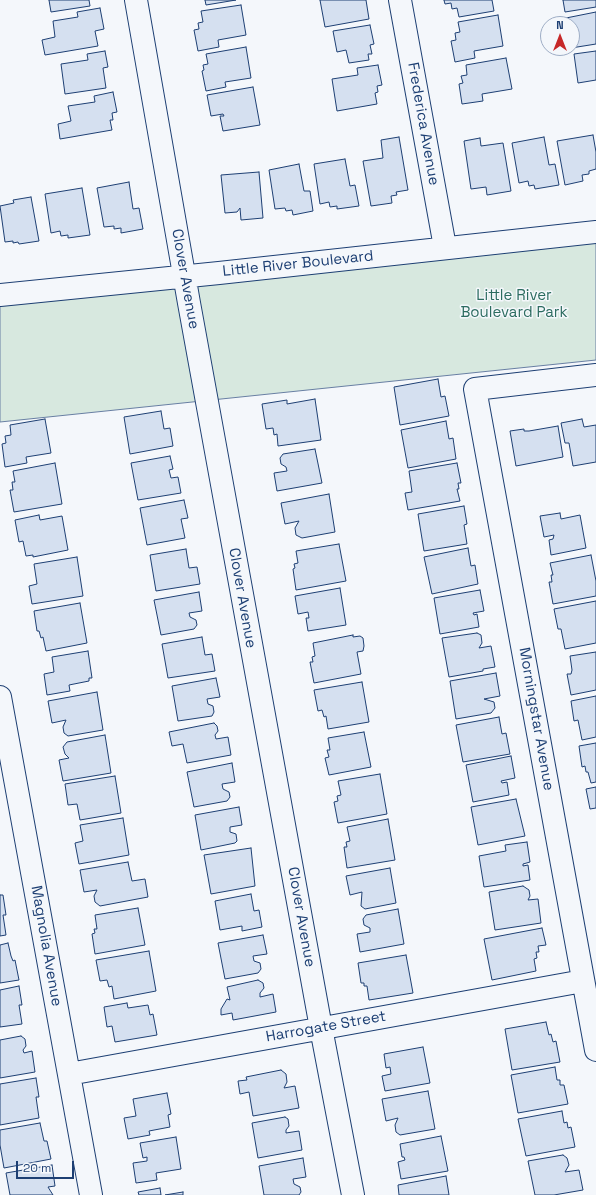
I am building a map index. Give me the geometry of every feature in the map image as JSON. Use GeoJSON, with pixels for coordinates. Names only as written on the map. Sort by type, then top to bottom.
{"type":"FeatureCollection","features":[{"type":"Feature","properties":{"kind":"street","name":"Clover Avenue"},"geometry":{"type":"LineString","coordinates":[[136,0],[190,310],[321,1028],[353,1195]]}},
{"type":"Feature","properties":{"kind":"street","name":"Frederica Avenue"},"geometry":{"type":"LineString","coordinates":[[400,0],[445,247]]}},
{"type":"Feature","properties":{"kind":"street","name":"Little River Boulevard"},"geometry":{"type":"LineString","coordinates":[[0,295],[596,232]]}},
{"type":"Feature","properties":{"kind":"street","name":"Morningstar Avenue"},"geometry":{"type":"LineString","coordinates":[[596,376],[475,389],[596,1050]]}},
{"type":"Feature","properties":{"kind":"street","name":"Magnolia Avenue"},"geometry":{"type":"LineString","coordinates":[[0,697],[91,1195]]}},
{"type":"Feature","properties":{"kind":"street","name":"Harrogate Street"},"geometry":{"type":"LineString","coordinates":[[69,1074],[583,981]]}},
{"type":"Feature","properties":{"kind":"green space","name":"Little River Boulevard Park"},"geometry":{"type":"Polygon","coordinates":[[[596,232],[596,360],[0,422],[0,295],[596,232]]]}},
{"type":"Feature","properties":{"kind":"building"},"geometry":{"type":"Polygon","coordinates":[[[49,0],[89,0],[90,6],[51,12],[49,0]]]}},
{"type":"Feature","properties":{"kind":"building"},"geometry":{"type":"Polygon","coordinates":[[[205,0],[236,0],[206,5],[205,0]]]}},
{"type":"Feature","properties":{"kind":"building"},"geometry":{"type":"Polygon","coordinates":[[[320,0],[366,0],[369,19],[325,27],[320,0]]]}},
{"type":"Feature","properties":{"kind":"building"},"geometry":{"type":"Polygon","coordinates":[[[444,0],[492,0],[494,11],[459,17],[457,8],[452,9],[451,3],[445,4],[444,0]]]}},
{"type":"Feature","properties":{"kind":"building"},"geometry":{"type":"Polygon","coordinates":[[[563,0],[596,0],[596,7],[565,12],[563,0]]]}},
{"type":"Feature","properties":{"kind":"building"},"geometry":{"type":"Polygon","coordinates":[[[241,5],[246,35],[218,40],[219,47],[198,51],[194,30],[199,29],[198,23],[203,22],[201,11],[241,5]]]}},
{"type":"Feature","properties":{"kind":"building"},"geometry":{"type":"Polygon","coordinates":[[[100,8],[104,29],[95,31],[98,46],[45,55],[42,40],[55,37],[53,21],[78,17],[77,12],[100,8]]]}},
{"type":"Feature","properties":{"kind":"building"},"geometry":{"type":"Polygon","coordinates":[[[596,12],[596,44],[580,47],[580,16],[576,16],[596,12]]]}},
{"type":"Feature","properties":{"kind":"building"},"geometry":{"type":"Polygon","coordinates":[[[498,15],[503,46],[474,51],[475,58],[455,62],[451,41],[456,40],[455,33],[460,32],[458,22],[498,15]]]}},
{"type":"Feature","properties":{"kind":"building"},"geometry":{"type":"Polygon","coordinates":[[[370,25],[374,44],[370,45],[372,54],[368,54],[369,60],[349,63],[346,50],[337,52],[333,31],[370,25]]]}},
{"type":"Feature","properties":{"kind":"building"},"geometry":{"type":"Polygon","coordinates":[[[246,47],[251,78],[225,82],[226,87],[206,91],[202,71],[204,70],[203,65],[208,64],[206,54],[246,47]]]}},
{"type":"Feature","properties":{"kind":"building"},"geometry":{"type":"Polygon","coordinates":[[[105,51],[108,67],[103,68],[106,88],[65,94],[61,64],[88,60],[87,54],[105,51]]]}},
{"type":"Feature","properties":{"kind":"building"},"geometry":{"type":"Polygon","coordinates":[[[596,51],[596,80],[578,83],[574,56],[580,56],[580,53],[596,51]]]}},
{"type":"Feature","properties":{"kind":"building"},"geometry":{"type":"Polygon","coordinates":[[[506,58],[512,89],[482,94],[483,101],[462,104],[459,84],[463,83],[461,76],[467,75],[466,65],[506,58]]]}},
{"type":"Feature","properties":{"kind":"building"},"geometry":{"type":"Polygon","coordinates":[[[378,65],[382,85],[377,86],[378,92],[375,93],[377,104],[337,111],[332,79],[358,75],[357,68],[378,65]]]}},
{"type":"Feature","properties":{"kind":"building"},"geometry":{"type":"Polygon","coordinates":[[[253,87],[260,125],[223,131],[220,116],[224,116],[223,114],[211,116],[207,95],[253,87]]]}},
{"type":"Feature","properties":{"kind":"building"},"geometry":{"type":"Polygon","coordinates":[[[113,92],[117,112],[112,113],[113,120],[110,120],[112,130],[60,139],[58,124],[71,121],[68,106],[95,102],[94,96],[113,92]]]}},
{"type":"Feature","properties":{"kind":"building"},"geometry":{"type":"Polygon","coordinates":[[[593,135],[596,152],[596,169],[589,171],[589,174],[582,175],[583,181],[565,185],[557,141],[593,135]]]}},
{"type":"Feature","properties":{"kind":"building"},"geometry":{"type":"Polygon","coordinates":[[[399,137],[408,190],[396,192],[397,195],[391,196],[392,203],[371,206],[363,161],[383,158],[381,140],[399,137]]]}},
{"type":"Feature","properties":{"kind":"building"},"geometry":{"type":"Polygon","coordinates":[[[544,137],[549,165],[555,164],[559,185],[535,189],[534,185],[529,186],[528,181],[519,183],[512,143],[544,137]]]}},
{"type":"Feature","properties":{"kind":"building"},"geometry":{"type":"Polygon","coordinates":[[[480,138],[481,146],[503,143],[511,191],[487,195],[486,187],[471,189],[464,141],[480,138]]]}},
{"type":"Feature","properties":{"kind":"building"},"geometry":{"type":"Polygon","coordinates":[[[345,159],[350,186],[355,185],[359,206],[337,209],[337,206],[330,207],[329,202],[320,204],[314,164],[345,159]]]}},
{"type":"Feature","properties":{"kind":"building"},"geometry":{"type":"Polygon","coordinates":[[[299,164],[304,191],[310,191],[313,211],[293,215],[292,210],[286,211],[285,208],[275,209],[269,170],[299,164]]]}},
{"type":"Feature","properties":{"kind":"building"},"geometry":{"type":"Polygon","coordinates":[[[259,172],[263,218],[241,220],[240,208],[237,212],[225,213],[221,175],[259,172]]]}},
{"type":"Feature","properties":{"kind":"building"},"geometry":{"type":"Polygon","coordinates":[[[129,182],[133,209],[139,208],[143,229],[121,233],[121,228],[114,229],[114,226],[104,227],[97,188],[129,182]]]}},
{"type":"Feature","properties":{"kind":"building"},"geometry":{"type":"Polygon","coordinates":[[[82,188],[90,235],[68,238],[68,235],[61,236],[60,231],[51,233],[45,194],[82,188]]]}},
{"type":"Feature","properties":{"kind":"building"},"geometry":{"type":"Polygon","coordinates":[[[31,197],[39,241],[19,244],[18,242],[13,243],[13,241],[5,242],[0,206],[14,203],[13,200],[31,197]]]}},
{"type":"Feature","properties":{"kind":"building"},"geometry":{"type":"Polygon","coordinates":[[[438,379],[441,397],[445,396],[449,416],[400,425],[394,387],[438,379]]]}},
{"type":"Feature","properties":{"kind":"building"},"geometry":{"type":"Polygon","coordinates":[[[315,399],[321,440],[278,446],[277,434],[274,435],[273,428],[266,429],[262,404],[287,400],[287,404],[315,399]]]}},
{"type":"Feature","properties":{"kind":"building"},"geometry":{"type":"Polygon","coordinates":[[[161,411],[164,429],[170,428],[173,446],[130,454],[124,417],[161,411]]]}},
{"type":"Feature","properties":{"kind":"building"},"geometry":{"type":"Polygon","coordinates":[[[45,419],[51,453],[26,457],[27,463],[5,467],[2,444],[6,443],[5,436],[11,435],[10,425],[45,419]]]}},
{"type":"Feature","properties":{"kind":"building"},"geometry":{"type":"Polygon","coordinates":[[[582,419],[584,427],[596,425],[596,462],[573,466],[569,443],[565,443],[561,423],[582,419]]]}},
{"type":"Feature","properties":{"kind":"building"},"geometry":{"type":"Polygon","coordinates":[[[446,421],[449,439],[453,438],[456,459],[408,468],[401,430],[446,421]]]}},
{"type":"Feature","properties":{"kind":"building"},"geometry":{"type":"Polygon","coordinates":[[[558,426],[563,457],[516,466],[510,431],[524,429],[524,431],[529,431],[558,426]]]}},
{"type":"Feature","properties":{"kind":"building"},"geometry":{"type":"Polygon","coordinates":[[[315,449],[322,483],[277,491],[274,473],[287,471],[286,467],[281,464],[280,458],[283,454],[315,449]]]}},
{"type":"Feature","properties":{"kind":"building"},"geometry":{"type":"Polygon","coordinates":[[[170,456],[173,469],[169,470],[171,478],[178,477],[181,493],[138,500],[131,463],[170,456]]]}},
{"type":"Feature","properties":{"kind":"building"},"geometry":{"type":"Polygon","coordinates":[[[55,463],[62,504],[14,512],[10,490],[13,490],[12,482],[15,482],[13,471],[55,463]]]}},
{"type":"Feature","properties":{"kind":"building"},"geometry":{"type":"Polygon","coordinates":[[[457,463],[461,483],[458,483],[459,489],[457,489],[460,501],[408,510],[405,493],[412,492],[409,471],[457,463]]]}},
{"type":"Feature","properties":{"kind":"building"},"geometry":{"type":"Polygon","coordinates":[[[329,494],[335,532],[302,538],[296,535],[295,528],[299,521],[285,524],[281,503],[329,494]]]}},
{"type":"Feature","properties":{"kind":"building"},"geometry":{"type":"Polygon","coordinates":[[[184,500],[188,518],[181,519],[185,538],[147,545],[140,508],[184,500]]]}},
{"type":"Feature","properties":{"kind":"building"},"geometry":{"type":"Polygon","coordinates":[[[464,506],[467,524],[464,525],[467,544],[424,551],[418,514],[464,506]]]}},
{"type":"Feature","properties":{"kind":"building"},"geometry":{"type":"Polygon","coordinates":[[[560,513],[561,519],[580,515],[586,548],[551,555],[549,540],[553,539],[554,535],[544,537],[540,516],[560,513]]]}},
{"type":"Feature","properties":{"kind":"building"},"geometry":{"type":"Polygon","coordinates":[[[39,515],[40,520],[62,516],[68,550],[33,557],[33,555],[26,556],[23,541],[19,542],[15,520],[39,515]]]}},
{"type":"Feature","properties":{"kind":"building"},"geometry":{"type":"Polygon","coordinates":[[[339,544],[346,581],[296,590],[293,569],[295,568],[294,564],[298,563],[296,551],[339,544]]]}},
{"type":"Feature","properties":{"kind":"building"},"geometry":{"type":"Polygon","coordinates":[[[468,548],[471,566],[475,565],[478,584],[432,594],[424,557],[468,548]]]}},
{"type":"Feature","properties":{"kind":"building"},"geometry":{"type":"Polygon","coordinates":[[[186,549],[189,568],[197,567],[200,584],[156,591],[150,555],[186,549]]]}},
{"type":"Feature","properties":{"kind":"building"},"geometry":{"type":"Polygon","coordinates":[[[591,555],[596,581],[596,596],[553,604],[549,582],[552,582],[551,575],[553,575],[550,563],[591,555]]]}},
{"type":"Feature","properties":{"kind":"building"},"geometry":{"type":"Polygon","coordinates":[[[77,557],[83,596],[32,604],[29,586],[37,584],[34,564],[77,557]]]}},
{"type":"Feature","properties":{"kind":"building"},"geometry":{"type":"Polygon","coordinates":[[[340,588],[346,625],[308,631],[306,618],[309,618],[308,612],[298,614],[295,596],[340,588]]]}},
{"type":"Feature","properties":{"kind":"building"},"geometry":{"type":"Polygon","coordinates":[[[480,590],[484,611],[473,613],[474,615],[477,614],[479,627],[440,634],[434,598],[480,590]]]}},
{"type":"Feature","properties":{"kind":"building"},"geometry":{"type":"Polygon","coordinates":[[[199,592],[202,611],[189,613],[190,617],[196,620],[197,625],[194,629],[161,635],[154,600],[199,592]]]}},
{"type":"Feature","properties":{"kind":"building"},"geometry":{"type":"Polygon","coordinates":[[[596,601],[596,643],[565,649],[561,629],[558,629],[554,609],[596,601]]]}},
{"type":"Feature","properties":{"kind":"building"},"geometry":{"type":"Polygon","coordinates":[[[80,603],[87,643],[46,651],[43,637],[41,638],[39,631],[37,631],[34,611],[80,603]]]}},
{"type":"Feature","properties":{"kind":"building"},"geometry":{"type":"Polygon","coordinates":[[[477,633],[481,635],[482,643],[479,648],[491,646],[495,667],[483,669],[483,671],[449,677],[442,638],[477,633]]]}},
{"type":"Feature","properties":{"kind":"building"},"geometry":{"type":"Polygon","coordinates":[[[353,635],[353,637],[360,636],[363,638],[363,651],[357,652],[361,674],[314,683],[310,662],[313,662],[312,657],[315,656],[313,643],[353,635]]]}},
{"type":"Feature","properties":{"kind":"building"},"geometry":{"type":"Polygon","coordinates":[[[202,637],[205,655],[212,654],[215,671],[168,678],[162,644],[202,637]]]}},
{"type":"Feature","properties":{"kind":"building"},"geometry":{"type":"Polygon","coordinates":[[[88,651],[92,678],[89,678],[89,681],[69,685],[70,691],[47,695],[44,674],[54,672],[52,657],[88,651]]]}},
{"type":"Feature","properties":{"kind":"building"},"geometry":{"type":"Polygon","coordinates":[[[596,652],[596,690],[571,695],[567,674],[571,674],[572,670],[570,656],[596,652]]]}},
{"type":"Feature","properties":{"kind":"building"},"geometry":{"type":"Polygon","coordinates":[[[496,673],[500,696],[484,699],[494,702],[495,708],[491,713],[456,719],[450,681],[496,673]]]}},
{"type":"Feature","properties":{"kind":"building"},"geometry":{"type":"Polygon","coordinates":[[[216,678],[220,697],[207,699],[208,704],[213,706],[214,712],[212,716],[178,721],[172,686],[216,678]]]}},
{"type":"Feature","properties":{"kind":"building"},"geometry":{"type":"Polygon","coordinates":[[[362,682],[369,722],[328,729],[326,716],[324,717],[322,710],[318,711],[314,690],[362,682]]]}},
{"type":"Feature","properties":{"kind":"building"},"geometry":{"type":"Polygon","coordinates":[[[97,692],[103,730],[68,736],[64,733],[63,727],[66,720],[52,723],[48,701],[97,692]]]}},
{"type":"Feature","properties":{"kind":"building"},"geometry":{"type":"Polygon","coordinates":[[[596,696],[596,737],[582,740],[578,720],[574,721],[571,701],[596,696]]]}},
{"type":"Feature","properties":{"kind":"building"},"geometry":{"type":"Polygon","coordinates":[[[499,717],[502,734],[506,733],[510,754],[463,762],[456,725],[499,717]]]}},
{"type":"Feature","properties":{"kind":"building"},"geometry":{"type":"Polygon","coordinates":[[[214,723],[217,726],[218,731],[215,735],[216,739],[228,737],[231,755],[187,763],[183,744],[172,746],[169,732],[214,723]]]}},
{"type":"Feature","properties":{"kind":"building"},"geometry":{"type":"Polygon","coordinates":[[[364,732],[371,767],[329,775],[325,758],[329,757],[327,750],[330,750],[328,738],[364,732]]]}},
{"type":"Feature","properties":{"kind":"building"},"geometry":{"type":"Polygon","coordinates":[[[105,735],[111,773],[63,781],[59,760],[69,758],[65,754],[63,747],[67,742],[105,735]]]}},
{"type":"Feature","properties":{"kind":"building"},"geometry":{"type":"Polygon","coordinates":[[[596,743],[596,782],[591,783],[585,766],[582,767],[579,746],[596,743]]]}},
{"type":"Feature","properties":{"kind":"building"},"geometry":{"type":"Polygon","coordinates":[[[511,756],[515,778],[501,781],[502,783],[507,782],[509,795],[473,802],[466,765],[511,756]]]}},
{"type":"Feature","properties":{"kind":"building"},"geometry":{"type":"Polygon","coordinates":[[[232,763],[235,782],[222,784],[223,789],[229,792],[230,797],[227,801],[194,807],[187,772],[232,763]]]}},
{"type":"Feature","properties":{"kind":"building"},"geometry":{"type":"Polygon","coordinates":[[[380,774],[387,814],[338,823],[334,802],[338,801],[337,796],[341,795],[338,781],[380,774]]]}},
{"type":"Feature","properties":{"kind":"building"},"geometry":{"type":"Polygon","coordinates":[[[115,776],[121,813],[80,820],[77,804],[68,805],[65,784],[115,776]]]}},
{"type":"Feature","properties":{"kind":"building"},"geometry":{"type":"Polygon","coordinates":[[[596,787],[596,808],[590,809],[586,789],[596,787]]]}},
{"type":"Feature","properties":{"kind":"building"},"geometry":{"type":"Polygon","coordinates":[[[516,799],[525,836],[478,845],[471,807],[516,799]]]}},
{"type":"Feature","properties":{"kind":"building"},"geometry":{"type":"Polygon","coordinates":[[[239,807],[242,825],[230,827],[230,832],[236,834],[237,841],[235,843],[201,850],[195,815],[239,807]]]}},
{"type":"Feature","properties":{"kind":"building"},"geometry":{"type":"Polygon","coordinates":[[[123,818],[129,855],[79,864],[75,843],[83,841],[80,825],[123,818]]]}},
{"type":"Feature","properties":{"kind":"building"},"geometry":{"type":"Polygon","coordinates":[[[388,819],[395,860],[347,868],[344,847],[347,847],[346,842],[350,841],[347,827],[388,819]]]}},
{"type":"Feature","properties":{"kind":"building"},"geometry":{"type":"Polygon","coordinates":[[[527,842],[530,862],[523,864],[523,866],[528,865],[530,880],[484,887],[479,856],[506,851],[505,845],[527,842]]]}},
{"type":"Feature","properties":{"kind":"building"},"geometry":{"type":"Polygon","coordinates":[[[251,848],[255,886],[211,894],[204,855],[251,848]]]}},
{"type":"Feature","properties":{"kind":"building"},"geometry":{"type":"Polygon","coordinates":[[[128,862],[132,881],[145,879],[148,897],[100,906],[95,902],[94,896],[97,890],[84,892],[80,870],[128,862]]]}},
{"type":"Feature","properties":{"kind":"building"},"geometry":{"type":"Polygon","coordinates":[[[390,868],[396,903],[365,909],[361,906],[362,892],[350,895],[346,876],[390,868]]]}},
{"type":"Feature","properties":{"kind":"building"},"geometry":{"type":"Polygon","coordinates":[[[523,886],[529,890],[530,896],[528,900],[538,899],[541,923],[495,930],[489,892],[523,886]]]}},
{"type":"Feature","properties":{"kind":"building"},"geometry":{"type":"Polygon","coordinates":[[[251,894],[254,911],[259,910],[262,927],[242,931],[242,926],[220,930],[215,901],[251,894]]]}},
{"type":"Feature","properties":{"kind":"building"},"geometry":{"type":"Polygon","coordinates":[[[0,895],[3,895],[6,915],[3,915],[6,935],[0,936],[0,895]]]}},
{"type":"Feature","properties":{"kind":"building"},"geometry":{"type":"Polygon","coordinates":[[[138,908],[145,945],[95,954],[92,934],[95,933],[94,929],[97,929],[95,915],[138,908]]]}},
{"type":"Feature","properties":{"kind":"building"},"geometry":{"type":"Polygon","coordinates":[[[398,909],[404,944],[360,952],[357,934],[370,932],[370,928],[364,925],[363,919],[366,915],[398,909]]]}},
{"type":"Feature","properties":{"kind":"building"},"geometry":{"type":"Polygon","coordinates":[[[542,928],[546,945],[538,946],[539,952],[536,952],[537,958],[534,959],[536,971],[492,980],[484,939],[542,928]]]}},
{"type":"Feature","properties":{"kind":"building"},"geometry":{"type":"Polygon","coordinates":[[[263,935],[267,954],[253,956],[254,961],[260,963],[261,969],[258,973],[225,979],[218,943],[263,935]]]}},
{"type":"Feature","properties":{"kind":"building"},"geometry":{"type":"Polygon","coordinates":[[[8,943],[13,961],[15,960],[19,980],[0,983],[0,945],[8,943]]]}},
{"type":"Feature","properties":{"kind":"building"},"geometry":{"type":"Polygon","coordinates":[[[149,951],[156,991],[114,999],[112,986],[109,987],[107,980],[100,981],[96,960],[149,951]]]}},
{"type":"Feature","properties":{"kind":"building"},"geometry":{"type":"Polygon","coordinates":[[[406,955],[413,993],[369,1000],[367,986],[364,986],[364,983],[361,983],[358,963],[406,955]]]}},
{"type":"Feature","properties":{"kind":"building"},"geometry":{"type":"Polygon","coordinates":[[[258,980],[263,983],[264,988],[260,993],[260,997],[273,994],[276,1012],[233,1020],[232,1013],[221,1015],[221,1009],[227,999],[230,1000],[227,987],[258,980]]]}},
{"type":"Feature","properties":{"kind":"building"},"geometry":{"type":"Polygon","coordinates":[[[19,986],[22,1005],[19,1005],[22,1024],[0,1027],[0,990],[19,986]]]}},
{"type":"Feature","properties":{"kind":"building"},"geometry":{"type":"Polygon","coordinates":[[[127,1003],[128,1008],[148,1005],[150,1015],[153,1014],[157,1035],[115,1042],[112,1026],[107,1027],[104,1007],[127,1003]]]}},
{"type":"Feature","properties":{"kind":"building"},"geometry":{"type":"Polygon","coordinates":[[[546,1022],[549,1035],[551,1034],[553,1042],[556,1041],[560,1062],[512,1070],[505,1029],[546,1022]]]}},
{"type":"Feature","properties":{"kind":"building"},"geometry":{"type":"Polygon","coordinates":[[[21,1036],[25,1039],[26,1046],[23,1050],[24,1053],[32,1051],[35,1072],[0,1078],[0,1040],[21,1036]]]}},
{"type":"Feature","properties":{"kind":"building"},"geometry":{"type":"Polygon","coordinates":[[[423,1047],[430,1083],[385,1091],[382,1076],[391,1074],[390,1067],[386,1068],[384,1054],[423,1047]]]}},
{"type":"Feature","properties":{"kind":"building"},"geometry":{"type":"Polygon","coordinates":[[[555,1067],[557,1080],[560,1080],[560,1085],[564,1085],[568,1104],[518,1113],[511,1075],[555,1067]]]}},
{"type":"Feature","properties":{"kind":"building"},"geometry":{"type":"Polygon","coordinates":[[[281,1070],[286,1074],[287,1082],[284,1088],[295,1086],[299,1108],[253,1116],[249,1092],[240,1094],[238,1081],[247,1080],[246,1077],[281,1070]]]}},
{"type":"Feature","properties":{"kind":"building"},"geometry":{"type":"Polygon","coordinates":[[[36,1078],[39,1097],[36,1097],[39,1118],[0,1125],[0,1084],[36,1078]]]}},
{"type":"Feature","properties":{"kind":"building"},"geometry":{"type":"Polygon","coordinates":[[[428,1091],[435,1129],[400,1135],[396,1132],[395,1125],[398,1118],[386,1121],[382,1099],[428,1091]]]}},
{"type":"Feature","properties":{"kind":"building"},"geometry":{"type":"Polygon","coordinates":[[[167,1093],[171,1114],[168,1115],[170,1127],[149,1131],[150,1135],[128,1139],[124,1118],[136,1116],[133,1099],[167,1093]]]}},
{"type":"Feature","properties":{"kind":"building"},"geometry":{"type":"Polygon","coordinates":[[[562,1111],[564,1123],[567,1122],[568,1128],[571,1127],[575,1147],[526,1156],[518,1119],[562,1111]]]}},
{"type":"Feature","properties":{"kind":"building"},"geometry":{"type":"Polygon","coordinates":[[[285,1117],[288,1119],[289,1126],[286,1133],[299,1131],[302,1150],[258,1158],[252,1123],[285,1117]]]}},
{"type":"Feature","properties":{"kind":"building"},"geometry":{"type":"Polygon","coordinates":[[[40,1123],[44,1141],[47,1141],[51,1159],[4,1168],[0,1145],[0,1130],[40,1123]]]}},
{"type":"Feature","properties":{"kind":"building"},"geometry":{"type":"Polygon","coordinates":[[[441,1136],[448,1171],[401,1179],[398,1162],[405,1160],[404,1157],[402,1157],[400,1144],[441,1136]]]}},
{"type":"Feature","properties":{"kind":"building"},"geometry":{"type":"Polygon","coordinates":[[[176,1137],[181,1169],[156,1173],[157,1180],[136,1183],[133,1163],[147,1161],[147,1157],[143,1158],[140,1143],[176,1137]]]}},
{"type":"Feature","properties":{"kind":"building"},"geometry":{"type":"Polygon","coordinates":[[[563,1155],[567,1158],[569,1165],[565,1172],[579,1170],[583,1190],[554,1195],[535,1195],[528,1161],[563,1155]]]}},
{"type":"Feature","properties":{"kind":"building"},"geometry":{"type":"Polygon","coordinates":[[[303,1158],[306,1177],[293,1179],[294,1184],[300,1187],[301,1192],[299,1195],[264,1195],[259,1166],[303,1158]]]}},
{"type":"Feature","properties":{"kind":"building"},"geometry":{"type":"Polygon","coordinates":[[[52,1165],[55,1186],[48,1187],[53,1195],[10,1195],[6,1173],[52,1165]]]}},
{"type":"Feature","properties":{"kind":"building"},"geometry":{"type":"Polygon","coordinates":[[[446,1176],[449,1195],[399,1195],[398,1185],[446,1176]]]}},
{"type":"Feature","properties":{"kind":"building"},"geometry":{"type":"Polygon","coordinates":[[[160,1188],[161,1195],[139,1195],[138,1192],[160,1188]]]}},
{"type":"Feature","properties":{"kind":"building"},"geometry":{"type":"Polygon","coordinates":[[[183,1192],[183,1195],[165,1195],[183,1192]]]}}]}
